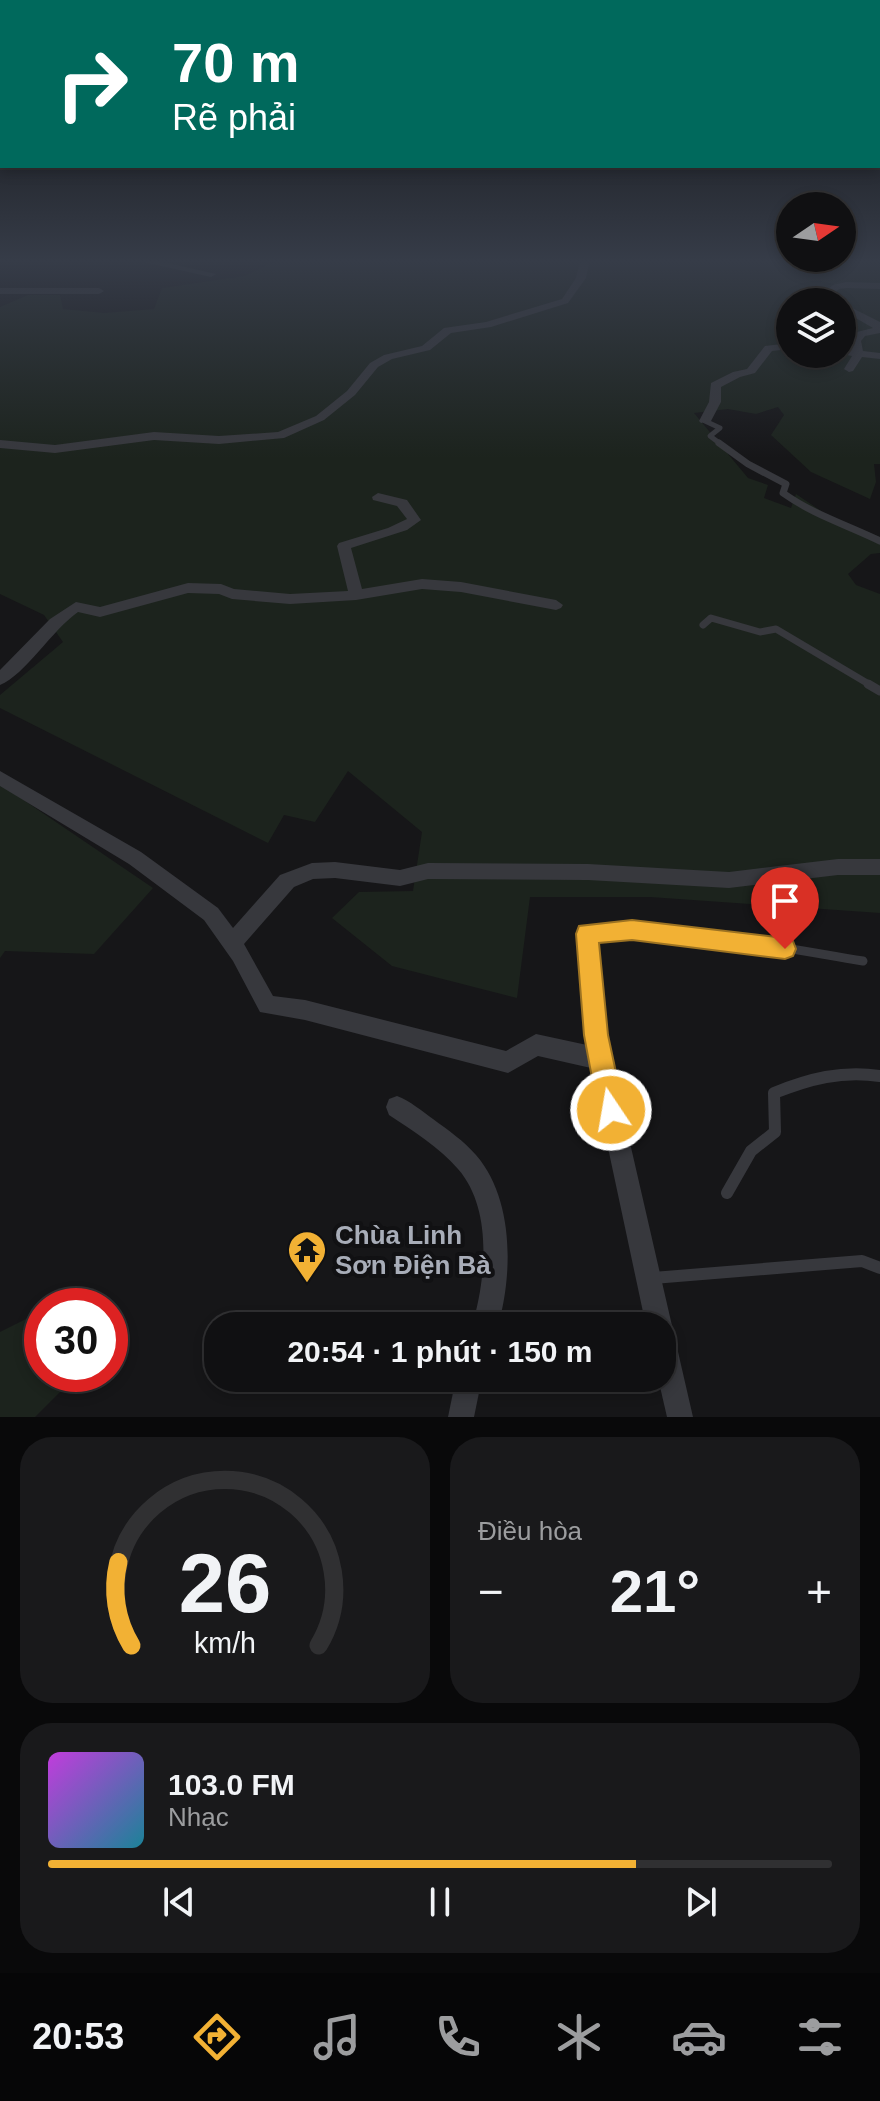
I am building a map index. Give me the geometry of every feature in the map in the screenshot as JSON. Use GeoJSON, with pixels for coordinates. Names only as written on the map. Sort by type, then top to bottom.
{"type":"FeatureCollection","features":[{"type":"Feature","properties":{"kind":"street"},"geometry":{"type":"LineString","coordinates":[[0,444],[55,449],[154,436],[219,440],[280,435],[320,418],[351,393],[374,365],[388,357],[426,348],[448,330],[486,325]]}},
{"type":"Feature","properties":{"kind":"street"},"geometry":{"type":"LineString","coordinates":[[849,369],[858,355],[856,341],[861,334],[879,330],[878,325]]}},
{"type":"Feature","properties":{"kind":"street"},"geometry":{"type":"LineString","coordinates":[[705,421],[715,402],[715,385],[751,371],[769,348],[776,347]]}},
{"type":"Feature","properties":{"kind":"street"},"geometry":{"type":"LineString","coordinates":[[858,355],[880,356]]}},
{"type":"Feature","properties":{"kind":"street"},"geometry":{"type":"LineString","coordinates":[[356,595],[344,546],[375,534],[401,529],[414,520],[413,514],[402,503],[378,497]]}},
{"type":"Feature","properties":{"kind":"street"},"geometry":{"type":"LineString","coordinates":[[0,679],[20,662],[61,616],[76,607],[100,612],[188,588],[221,589],[232,594],[290,599],[356,595],[422,584],[461,587],[556,605]]}},
{"type":"Feature","properties":{"kind":"street"},"geometry":{"type":"LineString","coordinates":[[0,778],[135,858],[211,914],[232,943],[267,1005],[305,1010],[508,1062],[536,1045],[601,1059]]}},
{"type":"Feature","properties":{"kind":"street"},"geometry":{"type":"LineString","coordinates":[[232,943],[287,881],[312,871],[335,870],[400,878],[428,871],[492,871],[588,872],[729,880],[838,867],[880,867]]}},
{"type":"Feature","properties":{"kind":"street"},"geometry":{"type":"LineString","coordinates":[[587,934],[601,1059],[656,1312]]}},
{"type":"Feature","properties":{"kind":"street"},"geometry":{"type":"LineString","coordinates":[[397,1107],[434,1133],[473,1169],[489,1211],[496,1265],[490,1312]]}},
{"type":"Feature","properties":{"kind":"street"},"geometry":{"type":"LineString","coordinates":[[461,1417],[466,1392]]}},
{"type":"Feature","properties":{"kind":"street"},"geometry":{"type":"LineString","coordinates":[[674,1392],[680,1417]]}},
{"type":"Feature","properties":{"kind":"lane"},"geometry":{"type":"LineString","coordinates":[[705,421],[720,428],[710,436],[748,464],[786,484],[783,493],[811,513],[841,522],[880,541]]}},
{"type":"Feature","properties":{"kind":"lane"},"geometry":{"type":"LineString","coordinates":[[871,537],[880,533]]}},
{"type":"Feature","properties":{"kind":"lane"},"geometry":{"type":"LineString","coordinates":[[703,625],[711,618],[760,632],[776,629],[880,691]]}},
{"type":"Feature","properties":{"kind":"lane"},"geometry":{"type":"LineString","coordinates":[[587,934],[647,931],[733,940],[863,961]]}},
{"type":"Feature","properties":{"kind":"lane"},"geometry":{"type":"LineString","coordinates":[[727,1193],[744,1157],[760,1140],[775,1132],[774,1093],[794,1083],[829,1075],[880,1076]]}},
{"type":"Feature","properties":{"kind":"lane"},"geometry":{"type":"LineString","coordinates":[[649,1278],[862,1261],[880,1268]]}},
{"type":"Feature","properties":{"kind":"shaded area"},"geometry":{"type":"Polygon","coordinates":[[[0,325],[776,325],[776,368],[856,368],[856,325],[880,325],[880,464],[874,464],[876,482],[870,499],[811,472],[771,435],[784,415],[778,407],[756,414],[728,409],[694,413],[748,478],[768,485],[764,498],[791,508],[796,494],[827,515],[880,537],[880,553],[871,554],[848,574],[856,585],[880,594],[880,913],[650,897],[530,897],[517,998],[392,966],[332,918],[359,892],[413,891],[422,832],[348,771],[315,822],[284,815],[268,843],[0,708],[0,695],[63,642],[44,615],[0,594],[0,325]]]}},
{"type":"Feature","properties":{"kind":"shaded area"},"geometry":{"type":"Polygon","coordinates":[[[0,784],[153,888],[94,954],[5,951],[0,958],[0,784]]]}},
{"type":"Feature","properties":{"kind":"shaded area"},"geometry":{"type":"Polygon","coordinates":[[[24,1320],[24,1392],[60,1392],[35,1417],[0,1417],[0,1332],[24,1320]]]}},
{"type":"Feature","properties":{"kind":"place","name":"Chùa Linh Sơn Điện Bà"},"geometry":{"type":"Point","coordinates":[307,1284]}},
{"type":"Feature","properties":{"kind":"route"},"geometry":{"type":"LineString","coordinates":[[611,1110],[596,1035],[587,934],[632,930],[733,940],[785,949]]}}]}
